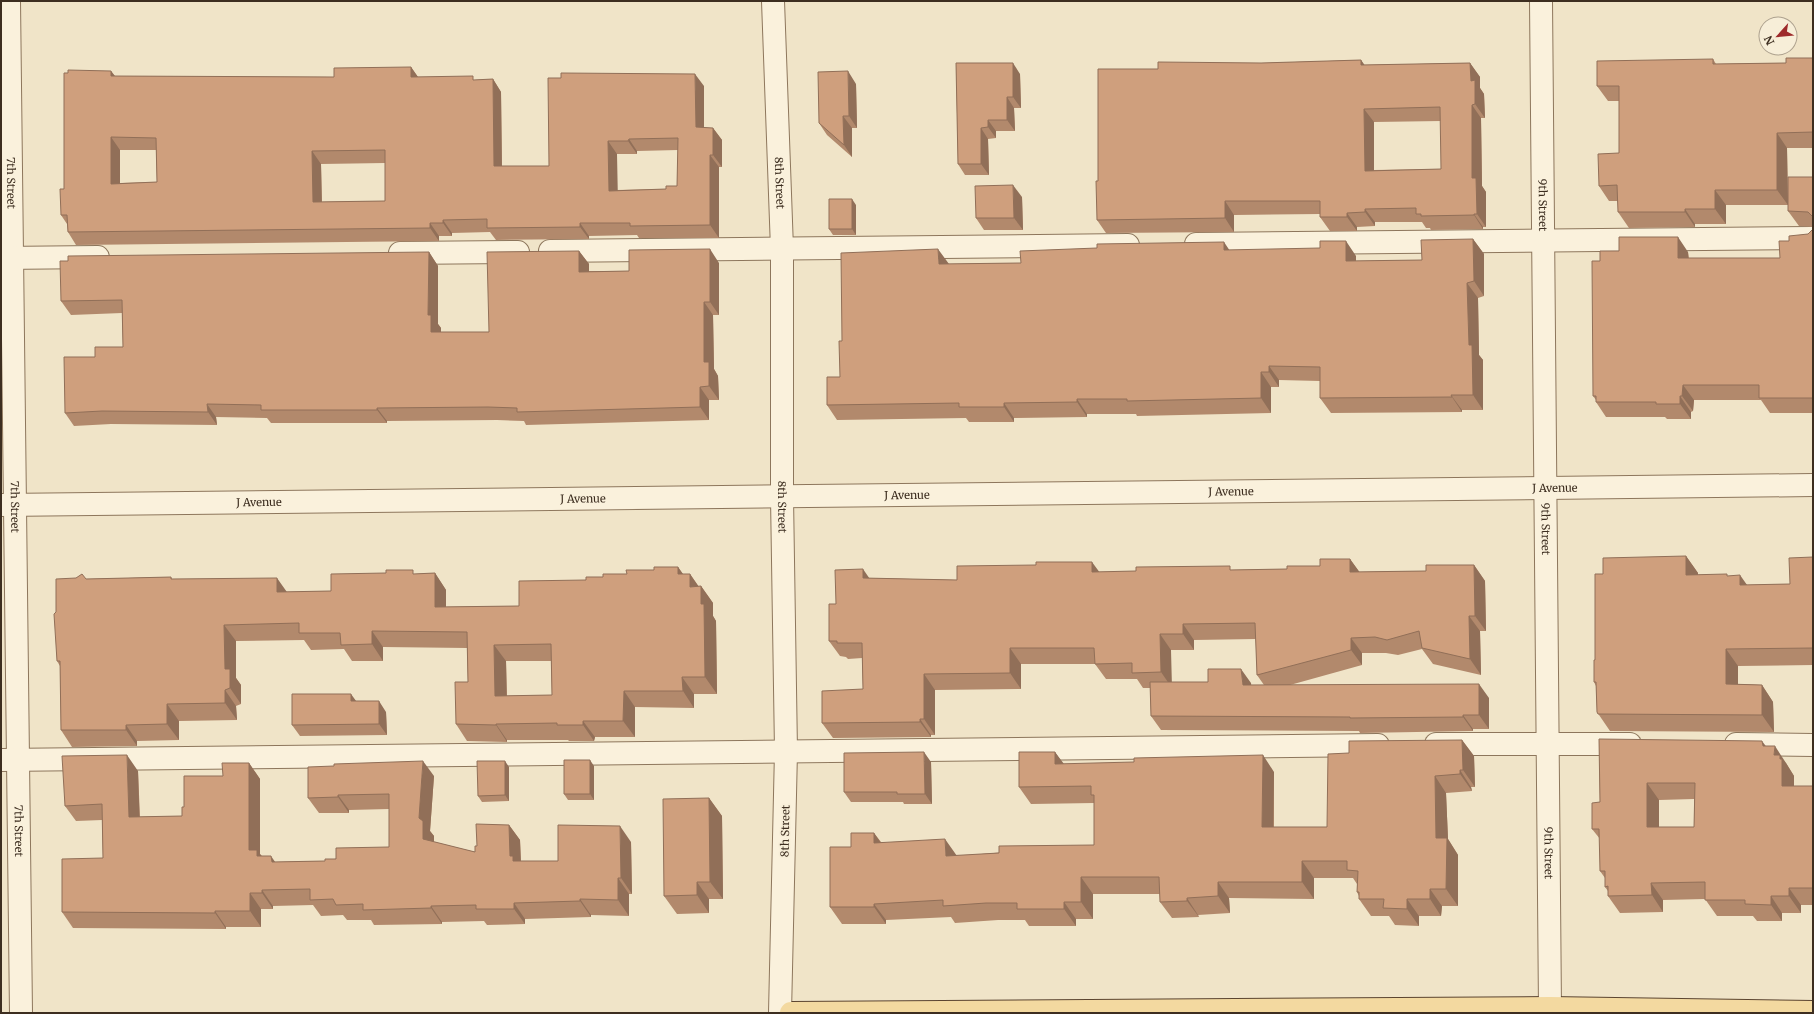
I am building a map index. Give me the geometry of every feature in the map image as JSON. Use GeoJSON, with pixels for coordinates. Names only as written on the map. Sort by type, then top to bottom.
{"type":"FeatureCollection","features":[{"type":"Feature","properties":{"kind":"main road"},"geometry":{"type":"LineString","coordinates":[[791,1013],[1550,1008],[1813,1012]]}},
{"type":"Feature","properties":{"kind":"street","name":"7th Street"},"geometry":{"type":"LineString","coordinates":[[9,1],[7,257],[10,759],[21,1013]]}},
{"type":"Feature","properties":{"kind":"street","name":"8th Street"},"geometry":{"type":"LineString","coordinates":[[773,1],[782,249],[782,497],[786,751],[780,1013]]}},
{"type":"Feature","properties":{"kind":"street","name":"9th Street"},"geometry":{"type":"LineString","coordinates":[[1541,1],[1550,1008]]}},
{"type":"Feature","properties":{"kind":"street"},"geometry":{"type":"LineString","coordinates":[[1179,245],[1813,238]]}},
{"type":"Feature","properties":{"kind":"street"},"geometry":{"type":"LineString","coordinates":[[376,253],[1148,245]]}},
{"type":"Feature","properties":{"kind":"street"},"geometry":{"type":"LineString","coordinates":[[7,257],[115,256]]}},
{"type":"Feature","properties":{"kind":"street","name":"J Avenue"},"geometry":{"type":"LineString","coordinates":[[8,505],[1813,485]]}},
{"type":"Feature","properties":{"kind":"street"},"geometry":{"type":"LineString","coordinates":[[10,759],[1405,744],[1649,744]]}},
{"type":"Feature","properties":{"kind":"street"},"geometry":{"type":"LineString","coordinates":[[1719,744],[1813,745]]}},
{"type":"Feature","properties":{"kind":"building"},"geometry":{"type":"Polygon","coordinates":[[[1786,58],[1813,58],[1813,132],[1777,133],[1777,190],[1715,190],[1715,209],[1685,209],[1685,212],[1618,212],[1617,185],[1599,186],[1598,154],[1619,153],[1619,86],[1597,86],[1597,61],[1713,59],[1713,64],[1786,63],[1786,58]]]}},
{"type":"Feature","properties":{"kind":"building"},"geometry":{"type":"Polygon","coordinates":[[[1361,60],[1361,65],[1470,63],[1471,81],[1475,80],[1475,104],[1472,105],[1472,178],[1476,178],[1477,214],[1421,216],[1421,214],[1416,214],[1416,208],[1365,209],[1365,212],[1347,213],[1347,217],[1320,217],[1320,201],[1225,201],[1225,218],[1097,220],[1096,181],[1098,181],[1098,69],[1158,69],[1158,62],[1261,63],[1361,60]],[[1440,107],[1364,109],[1365,171],[1441,169],[1440,107]]]}},
{"type":"Feature","properties":{"kind":"building"},"geometry":{"type":"Polygon","coordinates":[[[956,63],[1013,63],[1013,97],[1007,97],[1007,120],[988,120],[988,127],[981,128],[981,164],[958,164],[956,63]]]}},
{"type":"Feature","properties":{"kind":"building"},"geometry":{"type":"Polygon","coordinates":[[[411,67],[411,77],[473,76],[473,80],[493,79],[494,166],[549,166],[548,78],[561,78],[561,73],[695,74],[696,127],[713,128],[713,155],[710,155],[710,225],[630,226],[630,223],[580,223],[580,227],[487,228],[487,219],[443,220],[443,223],[430,223],[430,228],[68,232],[67,215],[61,215],[60,189],[64,189],[64,73],[68,73],[68,70],[111,71],[111,76],[334,77],[334,68],[411,67]],[[111,137],[111,184],[157,182],[156,138],[111,137]],[[678,138],[629,139],[628,141],[608,141],[609,191],[666,189],[666,186],[677,186],[678,138]],[[385,150],[312,151],[313,202],[385,201],[385,150]]]}},
{"type":"Feature","properties":{"kind":"building"},"geometry":{"type":"Polygon","coordinates":[[[848,71],[849,116],[843,116],[844,145],[819,123],[818,72],[848,71]]]}},
{"type":"Feature","properties":{"kind":"building"},"geometry":{"type":"Polygon","coordinates":[[[1788,177],[1813,177],[1813,217],[1808,212],[1788,211],[1788,177]]]}},
{"type":"Feature","properties":{"kind":"building"},"geometry":{"type":"Polygon","coordinates":[[[1013,185],[1014,218],[976,218],[975,186],[1013,185]]]}},
{"type":"Feature","properties":{"kind":"building"},"geometry":{"type":"Polygon","coordinates":[[[829,199],[852,199],[852,229],[829,229],[829,199]]]}},
{"type":"Feature","properties":{"kind":"building"},"geometry":{"type":"Polygon","coordinates":[[[1813,229],[1813,398],[1759,398],[1759,385],[1683,385],[1682,396],[1680,396],[1680,404],[1656,404],[1656,402],[1596,402],[1596,396],[1593,396],[1592,261],[1600,261],[1600,251],[1619,251],[1619,237],[1678,237],[1678,258],[1780,258],[1779,241],[1789,241],[1789,236],[1808,234],[1813,229]]]}},
{"type":"Feature","properties":{"kind":"building"},"geometry":{"type":"Polygon","coordinates":[[[1473,239],[1474,281],[1467,283],[1469,345],[1472,345],[1473,395],[1451,395],[1452,397],[1320,398],[1320,367],[1269,366],[1269,372],[1261,372],[1261,398],[1127,401],[1127,399],[1077,399],[1077,402],[1004,403],[1004,407],[959,407],[959,403],[827,405],[827,377],[840,377],[839,341],[842,341],[841,253],[938,249],[939,264],[1021,263],[1020,251],[1097,248],[1097,244],[1224,242],[1224,250],[1320,248],[1320,241],[1346,241],[1346,261],[1422,260],[1421,240],[1473,239]]]}},
{"type":"Feature","properties":{"kind":"building"},"geometry":{"type":"Polygon","coordinates":[[[710,249],[710,302],[704,302],[704,362],[709,362],[709,386],[700,387],[700,407],[517,412],[517,408],[488,407],[377,408],[377,410],[261,410],[261,405],[207,404],[208,412],[102,411],[65,413],[64,357],[95,357],[95,347],[123,347],[122,300],[61,301],[60,261],[68,261],[68,256],[429,252],[428,315],[431,315],[431,332],[489,332],[487,252],[579,251],[579,272],[629,271],[629,250],[710,249]]]}},
{"type":"Feature","properties":{"kind":"building"},"geometry":{"type":"Polygon","coordinates":[[[1686,556],[1686,575],[1740,575],[1740,585],[1790,584],[1789,558],[1813,557],[1813,648],[1726,649],[1726,684],[1762,685],[1762,715],[1598,714],[1596,682],[1594,682],[1595,574],[1603,574],[1603,558],[1686,556]]]}},
{"type":"Feature","properties":{"kind":"building"},"geometry":{"type":"Polygon","coordinates":[[[1320,559],[1350,559],[1350,572],[1426,571],[1426,565],[1474,565],[1475,616],[1469,616],[1470,659],[1422,648],[1419,631],[1387,640],[1375,637],[1351,638],[1351,650],[1257,675],[1255,623],[1183,624],[1183,634],[1160,634],[1161,672],[1132,673],[1132,663],[1095,664],[1094,648],[1010,648],[1010,673],[924,674],[924,719],[920,719],[920,722],[822,723],[822,691],[863,689],[862,643],[837,643],[837,641],[829,641],[829,604],[836,604],[835,570],[863,569],[863,578],[957,580],[957,566],[1036,565],[1036,562],[1092,562],[1092,572],[1136,571],[1136,567],[1230,566],[1230,570],[1287,569],[1287,566],[1320,566],[1320,559]]]}},
{"type":"Feature","properties":{"kind":"building"},"geometry":{"type":"Polygon","coordinates":[[[654,567],[678,567],[678,574],[690,574],[690,587],[701,586],[701,604],[704,604],[705,677],[682,677],[683,691],[624,691],[623,721],[583,721],[583,725],[557,725],[557,723],[496,725],[456,724],[455,682],[468,682],[467,632],[372,631],[372,644],[341,645],[340,633],[299,633],[299,623],[224,625],[225,669],[230,669],[230,688],[225,690],[225,703],[167,704],[167,724],[126,725],[126,730],[61,730],[60,661],[57,661],[54,614],[56,612],[56,579],[76,578],[82,574],[86,579],[171,577],[171,579],[277,578],[277,592],[331,591],[331,574],[386,573],[386,570],[413,570],[413,574],[435,573],[435,607],[519,606],[519,581],[586,580],[586,577],[603,577],[603,574],[627,574],[626,570],[654,570],[654,567]],[[551,644],[494,645],[495,696],[552,695],[551,644]]]}},
{"type":"Feature","properties":{"kind":"building"},"geometry":{"type":"Polygon","coordinates":[[[1208,669],[1241,669],[1243,685],[1479,684],[1479,715],[1463,715],[1463,717],[1350,718],[1151,716],[1150,682],[1208,682],[1208,669]]]}},
{"type":"Feature","properties":{"kind":"building"},"geometry":{"type":"Polygon","coordinates":[[[292,694],[351,694],[351,701],[379,701],[379,724],[292,725],[292,694]]]}},
{"type":"Feature","properties":{"kind":"building"},"geometry":{"type":"Polygon","coordinates":[[[1599,739],[1762,741],[1763,746],[1775,746],[1774,755],[1780,755],[1780,759],[1782,759],[1782,786],[1813,786],[1813,888],[1789,888],[1789,896],[1771,896],[1771,905],[1745,904],[1745,900],[1705,900],[1705,882],[1651,883],[1652,895],[1608,896],[1608,886],[1605,887],[1605,871],[1600,871],[1599,829],[1592,829],[1592,803],[1600,802],[1599,739]],[[1647,783],[1647,827],[1694,827],[1695,783],[1647,783]]]}},
{"type":"Feature","properties":{"kind":"building"},"geometry":{"type":"Polygon","coordinates":[[[1462,740],[1463,770],[1460,770],[1460,774],[1435,776],[1436,838],[1447,838],[1446,889],[1430,889],[1430,899],[1407,899],[1407,909],[1383,908],[1384,899],[1359,899],[1359,892],[1357,892],[1358,871],[1347,870],[1347,861],[1302,861],[1302,882],[1218,882],[1218,896],[1187,898],[1187,901],[1160,902],[1159,877],[1081,877],[1081,902],[1064,902],[1064,909],[1017,909],[1017,903],[986,903],[943,906],[943,900],[874,904],[874,907],[830,907],[830,847],[851,847],[851,833],[874,833],[874,843],[945,839],[946,856],[999,853],[999,846],[1094,845],[1094,795],[1091,795],[1091,786],[1019,787],[1019,752],[1055,752],[1055,764],[1134,762],[1134,758],[1263,755],[1262,827],[1327,827],[1328,754],[1349,753],[1349,741],[1462,740]]]}},
{"type":"Feature","properties":{"kind":"building"},"geometry":{"type":"Polygon","coordinates":[[[924,752],[925,794],[897,794],[897,792],[844,792],[844,753],[924,752]]]}},
{"type":"Feature","properties":{"kind":"building"},"geometry":{"type":"Polygon","coordinates":[[[127,755],[129,817],[182,816],[182,807],[184,807],[184,776],[223,776],[222,763],[249,763],[249,850],[257,850],[257,856],[271,856],[272,862],[325,861],[325,859],[336,859],[336,848],[389,847],[389,794],[338,795],[338,797],[308,798],[308,767],[334,766],[334,764],[423,761],[419,818],[423,821],[423,839],[475,852],[475,846],[477,846],[476,824],[509,825],[510,856],[513,856],[513,861],[558,861],[558,825],[620,826],[621,878],[618,878],[618,900],[580,899],[580,901],[514,903],[514,909],[476,909],[476,905],[363,910],[363,904],[336,905],[333,899],[310,900],[310,889],[262,890],[262,893],[250,893],[250,911],[215,911],[215,913],[62,912],[62,859],[103,858],[102,804],[65,806],[62,756],[127,755]]]}},
{"type":"Feature","properties":{"kind":"building"},"geometry":{"type":"Polygon","coordinates":[[[564,760],[590,760],[590,794],[564,794],[564,760]]]}},
{"type":"Feature","properties":{"kind":"building"},"geometry":{"type":"Polygon","coordinates":[[[477,761],[505,761],[505,795],[478,796],[477,761]]]}},
{"type":"Feature","properties":{"kind":"building"},"geometry":{"type":"Polygon","coordinates":[[[709,798],[710,882],[697,882],[697,895],[664,896],[663,799],[709,798]]]}}]}
